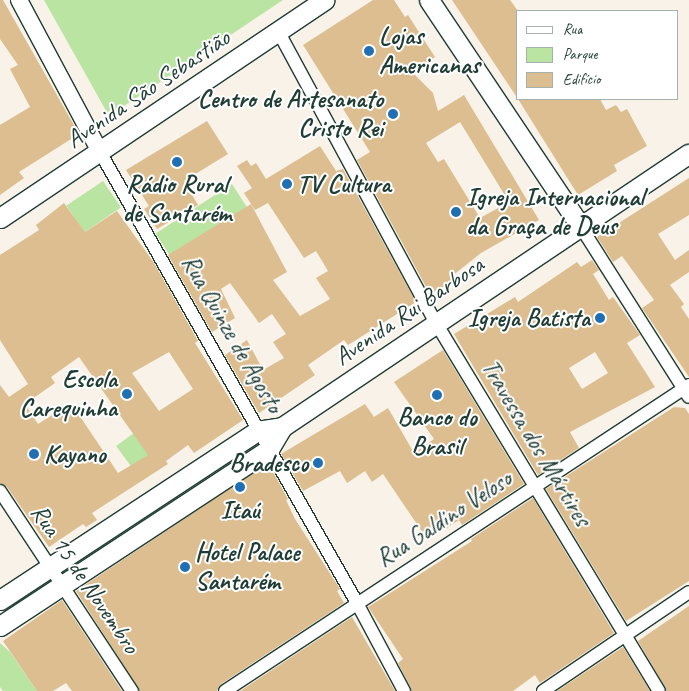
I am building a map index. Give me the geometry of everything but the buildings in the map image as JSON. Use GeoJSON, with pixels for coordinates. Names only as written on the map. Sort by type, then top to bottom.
{"type":"FeatureCollection","features":[{"type":"Feature","properties":{"kind":"main road","name":"Avenida São Sebastião"},"geometry":{"type":"LineString","coordinates":[[0,218],[324,0]]}},
{"type":"Feature","properties":{"kind":"main road"},"geometry":{"type":"LineString","coordinates":[[429,0],[581,227]]}},
{"type":"Feature","properties":{"kind":"main road","name":"Avenida Rui Barbosa"},"geometry":{"type":"LineString","coordinates":[[0,600],[257,431],[282,427],[689,154]]}},
{"type":"Feature","properties":{"kind":"main road","name":"Avenida Rui Barbosa"},"geometry":{"type":"LineString","coordinates":[[0,626],[269,449],[282,427]]}},
{"type":"Feature","properties":{"kind":"street","name":"Rua Quinze de Agosto"},"geometry":{"type":"LineString","coordinates":[[19,0],[100,152],[257,431],[357,603],[404,691]]}},
{"type":"Feature","properties":{"kind":"street","name":"Travessa dos Mártires"},"geometry":{"type":"LineString","coordinates":[[278,31],[436,323],[536,485],[659,691]]}},
{"type":"Feature","properties":{"kind":"street"},"geometry":{"type":"LineString","coordinates":[[581,227],[687,390]]}},
{"type":"Feature","properties":{"kind":"street","name":"Rua Galdino Veloso"},"geometry":{"type":"LineString","coordinates":[[225,691],[536,485],[687,390]]}},
{"type":"Feature","properties":{"kind":"street","name":"Rua 15 de Novembro"},"geometry":{"type":"LineString","coordinates":[[0,492],[132,691]]}},
{"type":"Feature","properties":{"kind":"street"},"geometry":{"type":"LineString","coordinates":[[543,691],[689,592]]}},
{"type":"Feature","properties":{"kind":"green space"},"geometry":{"type":"Polygon","coordinates":[[[44,0],[283,0],[109,116],[44,0]]]}},
{"type":"Feature","properties":{"kind":"green space"},"geometry":{"type":"Polygon","coordinates":[[[103,181],[121,208],[84,232],[67,206],[103,181]]]}},
{"type":"Feature","properties":{"kind":"green space"},"geometry":{"type":"Polygon","coordinates":[[[232,184],[247,207],[170,256],[156,234],[232,184]]]}},
{"type":"Feature","properties":{"kind":"green space"},"geometry":{"type":"Polygon","coordinates":[[[134,433],[159,468],[141,481],[116,446],[134,433]]]}},
{"type":"Feature","properties":{"kind":"green space"},"geometry":{"type":"Polygon","coordinates":[[[0,643],[10,652],[37,691],[3,691],[0,687],[0,643]]]}},
{"type":"Feature","properties":{"kind":"place","name":"Lojas Americanas"},"geometry":{"type":"Point","coordinates":[369,51]}},
{"type":"Feature","properties":{"kind":"place","name":"Centro de Artesanato Cristo Rei"},"geometry":{"type":"Point","coordinates":[393,114]}},
{"type":"Feature","properties":{"kind":"place","name":"Rádio Rural de Santarém"},"geometry":{"type":"Point","coordinates":[177,162]}},
{"type":"Feature","properties":{"kind":"place","name":"TV Cultura"},"geometry":{"type":"Point","coordinates":[287,184]}},
{"type":"Feature","properties":{"kind":"place","name":"Igreja Internacional da Graça de Deus"},"geometry":{"type":"Point","coordinates":[456,212]}},
{"type":"Feature","properties":{"kind":"place","name":"Igreja Batista"},"geometry":{"type":"Point","coordinates":[600,318]}},
{"type":"Feature","properties":{"kind":"place","name":"Escola Carequinha"},"geometry":{"type":"Point","coordinates":[127,394]}},
{"type":"Feature","properties":{"kind":"place","name":"Banco do Brasil"},"geometry":{"type":"Point","coordinates":[437,395]}},
{"type":"Feature","properties":{"kind":"place","name":"Kayano"},"geometry":{"type":"Point","coordinates":[34,454]}},
{"type":"Feature","properties":{"kind":"place","name":"Bradesco"},"geometry":{"type":"Point","coordinates":[318,463]}},
{"type":"Feature","properties":{"kind":"place","name":"Itaú"},"geometry":{"type":"Point","coordinates":[240,487]}},
{"type":"Feature","properties":{"kind":"place","name":"Hotel Palace Santarém"},"geometry":{"type":"Point","coordinates":[185,567]}}]}
